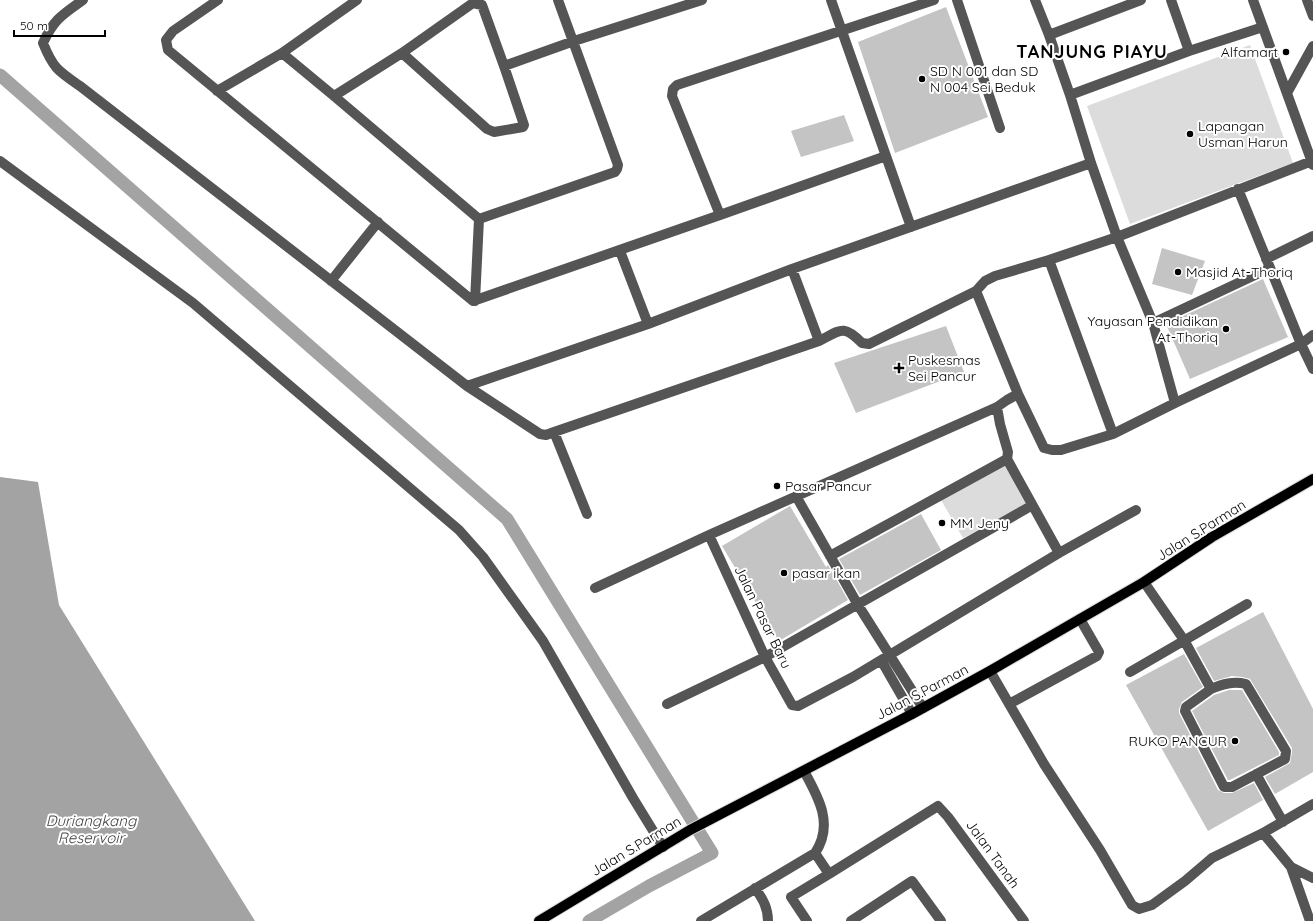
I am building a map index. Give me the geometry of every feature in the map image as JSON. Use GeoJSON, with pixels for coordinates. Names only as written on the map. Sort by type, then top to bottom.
{"type":"FeatureCollection","features":[{"type":"Feature","properties":{"kind":"main road","name":"Jalan S.Parman"},"geometry":{"type":"LineString","coordinates":[[539,921],[690,830],[912,714],[990,671],[1144,582],[1212,537],[1313,479]]}},
{"type":"Feature","properties":{"kind":"street"},"geometry":{"type":"LineString","coordinates":[[83,0],[58,18],[42,43],[50,60],[60,72],[467,386],[540,434],[546,435],[819,341],[840,330],[845,330],[852,333],[862,343],[869,344],[976,291],[985,280],[1117,237],[1238,189],[1312,163],[1253,0]]}},
{"type":"Feature","properties":{"kind":"street"},"geometry":{"type":"LineString","coordinates":[[218,0],[173,31],[166,40],[168,50],[470,299],[475,301],[886,156]]}},
{"type":"Feature","properties":{"kind":"street"},"geometry":{"type":"LineString","coordinates":[[217,91],[282,53],[357,0]]}},
{"type":"Feature","properties":{"kind":"street"},"geometry":{"type":"LineString","coordinates":[[478,219],[615,172],[617,169],[618,165],[558,0]]}},
{"type":"Feature","properties":{"kind":"street"},"geometry":{"type":"LineString","coordinates":[[504,66],[574,41],[702,0]]}},
{"type":"Feature","properties":{"kind":"street"},"geometry":{"type":"LineString","coordinates":[[831,0],[912,226]]}},
{"type":"Feature","properties":{"kind":"street"},"geometry":{"type":"LineString","coordinates":[[720,215],[672,96],[673,89],[677,85],[934,0]]}},
{"type":"Feature","properties":{"kind":"street"},"geometry":{"type":"LineString","coordinates":[[957,0],[1000,128]]}},
{"type":"Feature","properties":{"kind":"street"},"geometry":{"type":"LineString","coordinates":[[1035,0],[1070,95],[1091,163],[1117,237],[1153,323],[1175,403]]}},
{"type":"Feature","properties":{"kind":"street"},"geometry":{"type":"LineString","coordinates":[[1049,35],[1141,0]]}},
{"type":"Feature","properties":{"kind":"street"},"geometry":{"type":"LineString","coordinates":[[1171,0],[1189,51]]}},
{"type":"Feature","properties":{"kind":"street"},"geometry":{"type":"LineString","coordinates":[[1307,0],[1313,16]]}},
{"type":"Feature","properties":{"kind":"street"},"geometry":{"type":"LineString","coordinates":[[334,96],[402,53],[473,3],[482,5],[524,125],[523,127],[494,132],[488,129],[402,53]]}},
{"type":"Feature","properties":{"kind":"street"},"geometry":{"type":"LineString","coordinates":[[1070,95],[1189,51],[1263,27]]}},
{"type":"Feature","properties":{"kind":"street"},"geometry":{"type":"LineString","coordinates":[[1287,93],[1313,46]]}},
{"type":"Feature","properties":{"kind":"street"},"geometry":{"type":"LineString","coordinates":[[282,53],[478,219]]}},
{"type":"Feature","properties":{"kind":"street"},"geometry":{"type":"LineString","coordinates":[[0,161],[193,303],[460,530],[484,557],[543,641],[633,798],[663,847]]}},
{"type":"Feature","properties":{"kind":"street"},"geometry":{"type":"LineString","coordinates":[[467,386],[648,324],[792,269],[1091,163]]}},
{"type":"Feature","properties":{"kind":"street"},"geometry":{"type":"LineString","coordinates":[[1238,189],[1301,344],[1313,369]]}},
{"type":"Feature","properties":{"kind":"street"},"geometry":{"type":"LineString","coordinates":[[475,301],[478,219]]}},
{"type":"Feature","properties":{"kind":"street"},"geometry":{"type":"LineString","coordinates":[[331,281],[378,222]]}},
{"type":"Feature","properties":{"kind":"street"},"geometry":{"type":"LineString","coordinates":[[1153,323],[1268,263],[1313,236]]}},
{"type":"Feature","properties":{"kind":"street"},"geometry":{"type":"LineString","coordinates":[[620,251],[648,324]]}},
{"type":"Feature","properties":{"kind":"street"},"geometry":{"type":"LineString","coordinates":[[1049,260],[1113,434]]}},
{"type":"Feature","properties":{"kind":"street"},"geometry":{"type":"LineString","coordinates":[[792,269],[819,341]]}},
{"type":"Feature","properties":{"kind":"street"},"geometry":{"type":"LineString","coordinates":[[976,291],[1018,394],[1044,448],[1052,450],[1061,450],[1113,434],[1301,344],[1313,335]]}},
{"type":"Feature","properties":{"kind":"street"},"geometry":{"type":"LineString","coordinates":[[595,588],[796,496],[997,407],[1018,394]]}},
{"type":"Feature","properties":{"kind":"street"},"geometry":{"type":"LineString","coordinates":[[997,407],[1008,452],[1007,459],[1059,553]]}},
{"type":"Feature","properties":{"kind":"street"},"geometry":{"type":"LineString","coordinates":[[554,432],[587,514]]}},
{"type":"Feature","properties":{"kind":"street"},"geometry":{"type":"LineString","coordinates":[[830,556],[1007,459]]}},
{"type":"Feature","properties":{"kind":"street"},"geometry":{"type":"LineString","coordinates":[[796,496],[858,605],[923,708]]}},
{"type":"Feature","properties":{"kind":"street"},"geometry":{"type":"LineString","coordinates":[[667,704],[765,657],[1032,506]]}},
{"type":"Feature","properties":{"kind":"street"},"geometry":{"type":"LineString","coordinates":[[912,714],[881,660],[1059,553],[1136,510]]}},
{"type":"Feature","properties":{"kind":"street","name":"Jalan Pasar Baru"},"geometry":{"type":"LineString","coordinates":[[709,536],[765,657],[792,705],[798,706],[881,660]]}},
{"type":"Feature","properties":{"kind":"street"},"geometry":{"type":"LineString","coordinates":[[1144,582],[1184,640],[1211,689]]}},
{"type":"Feature","properties":{"kind":"street"},"geometry":{"type":"LineString","coordinates":[[1130,672],[1247,604]]}},
{"type":"Feature","properties":{"kind":"street"},"geometry":{"type":"LineString","coordinates":[[1009,704],[1097,656],[1099,652],[1080,619]]}},
{"type":"Feature","properties":{"kind":"street"},"geometry":{"type":"LineString","coordinates":[[990,671],[1044,764],[1100,850],[1132,906],[1135,908],[1139,909],[1152,905],[1185,881],[1212,858],[1262,833],[1313,804]]}},
{"type":"Feature","properties":{"kind":"street"},"geometry":{"type":"LineString","coordinates":[[1237,682],[1246,684],[1286,751],[1285,759],[1232,787],[1224,787],[1185,711],[1186,707],[1211,689],[1225,683],[1237,682]]}},
{"type":"Feature","properties":{"kind":"street"},"geometry":{"type":"LineString","coordinates":[[701,921],[815,853],[822,840],[824,825],[822,810],[816,792],[804,771]]}},
{"type":"Feature","properties":{"kind":"street"},"geometry":{"type":"LineString","coordinates":[[1256,774],[1282,822]]}},
{"type":"Feature","properties":{"kind":"street","name":"Jalan Tanah"},"geometry":{"type":"LineString","coordinates":[[829,874],[938,806],[948,817],[1024,921]]}},
{"type":"Feature","properties":{"kind":"street"},"geometry":{"type":"LineString","coordinates":[[1262,833],[1291,867],[1310,921]]}},
{"type":"Feature","properties":{"kind":"street"},"geometry":{"type":"LineString","coordinates":[[807,921],[791,897],[829,874],[815,853]]}},
{"type":"Feature","properties":{"kind":"street"},"geometry":{"type":"LineString","coordinates":[[1291,867],[1313,878]]}},
{"type":"Feature","properties":{"kind":"street"},"geometry":{"type":"LineString","coordinates":[[851,921],[912,881],[941,921]]}},
{"type":"Feature","properties":{"kind":"street"},"geometry":{"type":"LineString","coordinates":[[755,888],[764,902],[768,912],[768,921]]}},
{"type":"Feature","properties":{"kind":"shaded area","name":"Lapangan Usman Harun"},"geometry":{"type":"Polygon","coordinates":[[[1250,45],[1293,163],[1130,224],[1087,106],[1250,45]]]}},
{"type":"Feature","properties":{"kind":"shaded area"},"geometry":{"type":"Polygon","coordinates":[[[1005,462],[1027,503],[963,538],[941,500],[1005,462]]]}},
{"type":"Feature","properties":{"kind":"water","name":"Duriangkang Reservoir"},"geometry":{"type":"Polygon","coordinates":[[[0,477],[38,482],[59,605],[255,921],[0,921],[0,477]]]}},
{"type":"Feature","properties":{"kind":"building","name":"SD N 001 dan SD N 004 Sei Beduk"},"geometry":{"type":"Polygon","coordinates":[[[946,7],[988,117],[895,153],[858,42],[946,7]]]}},
{"type":"Feature","properties":{"kind":"building"},"geometry":{"type":"Polygon","coordinates":[[[844,115],[854,141],[801,157],[791,131],[844,115]]]}},
{"type":"Feature","properties":{"kind":"building","name":"Masjid At-Thoriq"},"geometry":{"type":"Polygon","coordinates":[[[1162,248],[1205,261],[1192,295],[1152,284],[1162,248]]]}},
{"type":"Feature","properties":{"kind":"building","name":"Yayasan Pendidikan At-Thoriq"},"geometry":{"type":"Polygon","coordinates":[[[1263,279],[1288,337],[1190,379],[1166,324],[1263,279]]]}},
{"type":"Feature","properties":{"kind":"building","name":"Puskesmas Sei Pancur"},"geometry":{"type":"Polygon","coordinates":[[[946,326],[964,372],[856,413],[834,363],[946,326]]]}},
{"type":"Feature","properties":{"kind":"building","name":"pasar ikan"},"geometry":{"type":"Polygon","coordinates":[[[790,506],[826,567],[828,565],[848,600],[779,641],[722,546],[790,506]]]}},
{"type":"Feature","properties":{"kind":"building"},"geometry":{"type":"Polygon","coordinates":[[[921,514],[941,550],[860,595],[839,559],[921,514]]]}},
{"type":"Feature","properties":{"kind":"building"},"geometry":{"type":"Polygon","coordinates":[[[1263,612],[1313,709],[1313,772],[1275,794],[1265,777],[1290,763],[1292,748],[1250,679],[1232,676],[1214,681],[1196,648],[1263,612]]]}},
{"type":"Feature","properties":{"kind":"building"},"geometry":{"type":"Polygon","coordinates":[[[1184,654],[1203,687],[1182,702],[1179,713],[1218,790],[1224,793],[1232,793],[1254,783],[1263,800],[1208,831],[1126,685],[1184,654]]]}},
{"type":"Feature","properties":{"kind":"building"},"geometry":{"type":"Polygon","coordinates":[[[1229,690],[1242,690],[1279,752],[1279,755],[1228,780],[1192,711],[1214,695],[1229,690]]]}},
{"type":"Feature","properties":{"kind":"waterway"},"geometry":{"type":"LineString","coordinates":[[0,75],[507,519],[712,853],[649,886],[589,921]]}},
{"type":"Feature","properties":{"kind":"place","name":"Alfamart"},"geometry":{"type":"Point","coordinates":[1286,52]}},
{"type":"Feature","properties":{"kind":"place","name":"SD N 001 dan SD N 004 Sei Beduk"},"geometry":{"type":"Point","coordinates":[922,79]}},
{"type":"Feature","properties":{"kind":"place","name":"Lapangan Usman Harun"},"geometry":{"type":"Point","coordinates":[1190,134]}},
{"type":"Feature","properties":{"kind":"place","name":"Masjid At-Thoriq"},"geometry":{"type":"Point","coordinates":[1178,272]}},
{"type":"Feature","properties":{"kind":"place","name":"Yayasan Pendidikan At-Thoriq"},"geometry":{"type":"Point","coordinates":[1226,329]}},
{"type":"Feature","properties":{"kind":"place","name":"Puskesmas Sei Pancur"},"geometry":{"type":"Point","coordinates":[899,368]}},
{"type":"Feature","properties":{"kind":"place","name":"Pasar Pancur"},"geometry":{"type":"Point","coordinates":[777,486]}},
{"type":"Feature","properties":{"kind":"place","name":"MM Jeny"},"geometry":{"type":"Point","coordinates":[942,523]}},
{"type":"Feature","properties":{"kind":"place","name":"pasar ikan"},"geometry":{"type":"Point","coordinates":[784,573]}},
{"type":"Feature","properties":{"kind":"place","name":"RUKO PANCUR"},"geometry":{"type":"Point","coordinates":[1235,741]}},
{"type":"Feature","properties":{"kind":"district","name":"TANJUNG PIAYU"},"geometry":{"type":"Point","coordinates":[1092,51]}}]}
